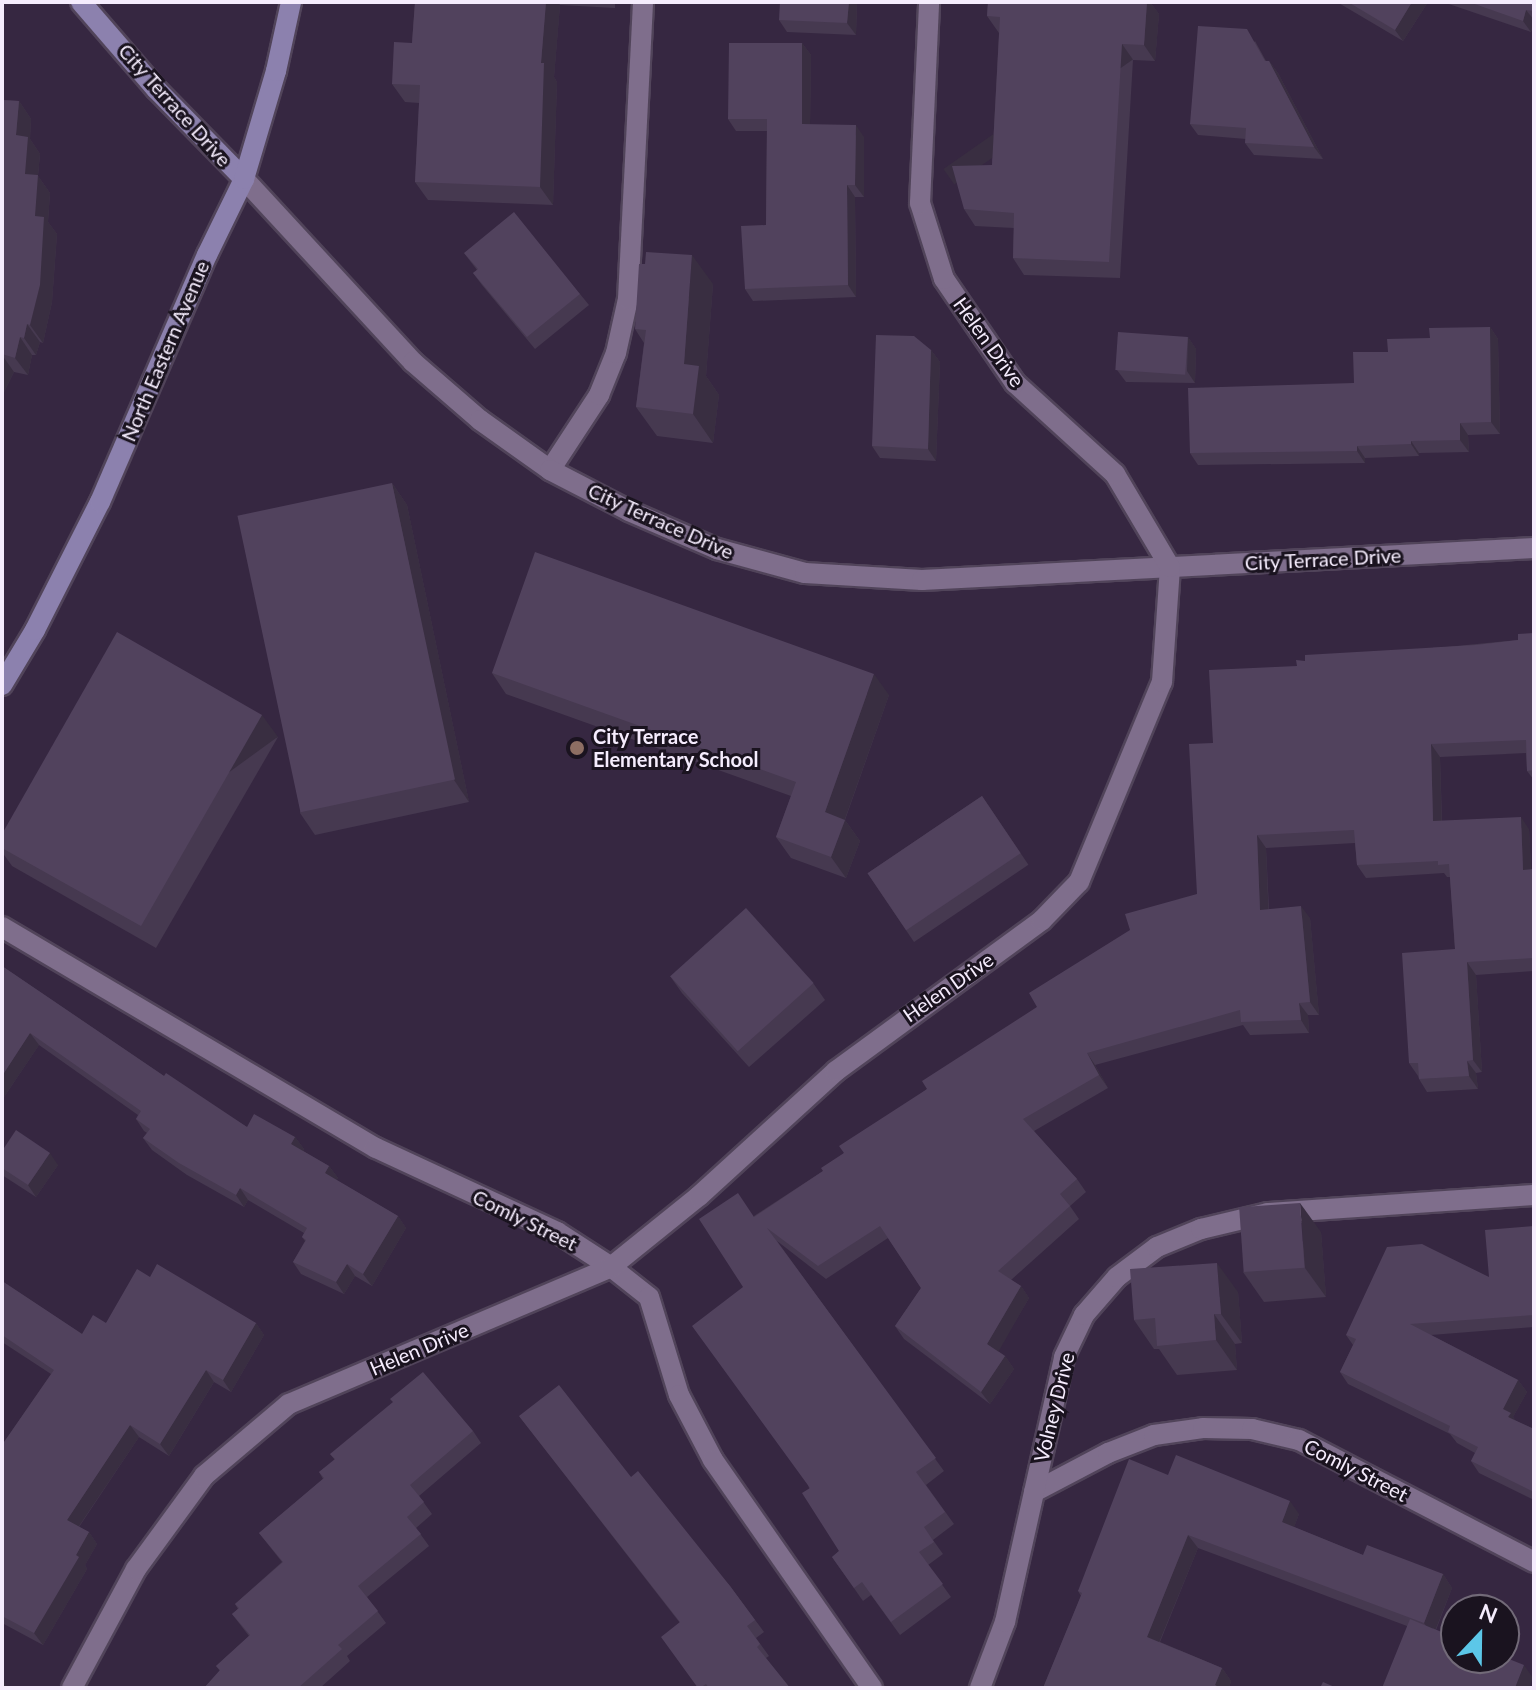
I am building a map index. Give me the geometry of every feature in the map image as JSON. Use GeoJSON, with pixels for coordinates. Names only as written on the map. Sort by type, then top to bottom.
{"type":"FeatureCollection","features":[{"type":"Feature","properties":{"kind":"main road","name":"City Terrace Drive"},"geometry":{"type":"LineString","coordinates":[[81,2],[156,89],[244,179]]}},
{"type":"Feature","properties":{"kind":"main road","name":"North Eastern Avenue"},"geometry":{"type":"LineString","coordinates":[[2,685],[35,630],[100,502],[207,255],[244,179],[276,71],[291,2]]}},
{"type":"Feature","properties":{"kind":"street"},"geometry":{"type":"LineString","coordinates":[[550,470],[599,395],[616,353],[628,299],[643,2]]}},
{"type":"Feature","properties":{"kind":"street","name":"Helen Drive"},"geometry":{"type":"LineString","coordinates":[[72,1688],[136,1569],[204,1476],[289,1404],[611,1267],[699,1196],[836,1071],[1042,920],[1079,882],[1162,682],[1170,567],[1115,474],[1015,383],[944,279],[920,203],[929,2]]}},
{"type":"Feature","properties":{"kind":"street","name":"City Terrace Drive"},"geometry":{"type":"LineString","coordinates":[[244,179],[413,362],[480,420],[550,470],[629,511],[717,549],[805,573],[922,580],[1534,548]]}},
{"type":"Feature","properties":{"kind":"street","name":"Comly Street"},"geometry":{"type":"LineString","coordinates":[[2,927],[376,1148],[557,1232],[611,1267],[649,1297],[679,1395],[713,1460],[872,1688]]}},
{"type":"Feature","properties":{"kind":"street","name":"Volney Drive"},"geometry":{"type":"LineString","coordinates":[[980,1688],[1005,1622],[1064,1357],[1084,1315],[1117,1277],[1157,1247],[1201,1229],[1268,1213],[1534,1195]]}},
{"type":"Feature","properties":{"kind":"street","name":"Comly Street"},"geometry":{"type":"LineString","coordinates":[[1034,1492],[1108,1453],[1154,1435],[1203,1428],[1252,1429],[1299,1440],[1534,1562]]}},
{"type":"Feature","properties":{"kind":"building"},"geometry":{"type":"Polygon","coordinates":[[[415,2],[546,2],[541,63],[544,63],[540,187],[415,182],[420,85],[392,84],[394,42],[412,43],[415,2]]]}},
{"type":"Feature","properties":{"kind":"building"},"geometry":{"type":"Polygon","coordinates":[[[780,2],[849,2],[847,23],[779,20],[780,2]]]}},
{"type":"Feature","properties":{"kind":"building"},"geometry":{"type":"Polygon","coordinates":[[[988,2],[1147,2],[1144,45],[1122,44],[1109,262],[1013,258],[1014,213],[964,209],[952,166],[992,165],[1000,17],[987,16],[988,2]]]}},
{"type":"Feature","properties":{"kind":"building"},"geometry":{"type":"Polygon","coordinates":[[[1348,2],[1412,2],[1395,30],[1348,2]]]}},
{"type":"Feature","properties":{"kind":"building"},"geometry":{"type":"Polygon","coordinates":[[[1469,2],[1534,2],[1534,11],[1526,10],[1523,21],[1469,2]]]}},
{"type":"Feature","properties":{"kind":"building"},"geometry":{"type":"Polygon","coordinates":[[[1198,26],[1247,29],[1265,61],[1269,61],[1314,147],[1245,143],[1246,128],[1190,124],[1198,26]]]}},
{"type":"Feature","properties":{"kind":"building"},"geometry":{"type":"Polygon","coordinates":[[[729,43],[802,43],[802,124],[856,125],[855,185],[847,185],[848,285],[745,289],[741,226],[766,225],[767,119],[728,119],[729,43]]]}},
{"type":"Feature","properties":{"kind":"building"},"geometry":{"type":"Polygon","coordinates":[[[2,100],[19,101],[16,135],[28,137],[25,174],[38,175],[35,216],[44,217],[40,285],[30,325],[27,324],[24,338],[20,337],[15,358],[2,354],[2,100]]]}},
{"type":"Feature","properties":{"kind":"building"},"geometry":{"type":"Polygon","coordinates":[[[514,212],[580,294],[527,337],[473,273],[478,269],[464,253],[514,212]]]}},
{"type":"Feature","properties":{"kind":"building"},"geometry":{"type":"Polygon","coordinates":[[[646,252],[692,255],[684,364],[699,366],[693,414],[636,407],[646,330],[635,329],[639,264],[645,264],[646,252]]]}},
{"type":"Feature","properties":{"kind":"building"},"geometry":{"type":"Polygon","coordinates":[[[1490,327],[1491,422],[1460,423],[1460,440],[1357,446],[1357,451],[1190,453],[1188,388],[1354,383],[1353,352],[1388,352],[1387,339],[1430,338],[1429,328],[1490,327]]]}},
{"type":"Feature","properties":{"kind":"building"},"geometry":{"type":"Polygon","coordinates":[[[1118,332],[1188,337],[1185,375],[1115,370],[1118,332]]]}},
{"type":"Feature","properties":{"kind":"building"},"geometry":{"type":"Polygon","coordinates":[[[876,335],[914,336],[931,350],[928,449],[872,446],[876,335]]]}},
{"type":"Feature","properties":{"kind":"building"},"geometry":{"type":"Polygon","coordinates":[[[392,483],[455,779],[300,812],[237,516],[392,483]]]}},
{"type":"Feature","properties":{"kind":"building"},"geometry":{"type":"Polygon","coordinates":[[[535,552],[874,674],[825,812],[845,820],[831,857],[776,837],[796,782],[492,673],[535,552]]]}},
{"type":"Feature","properties":{"kind":"building"},"geometry":{"type":"Polygon","coordinates":[[[117,632],[262,715],[141,926],[2,848],[2,834],[117,632]]]}},
{"type":"Feature","properties":{"kind":"building"},"geometry":{"type":"Polygon","coordinates":[[[1534,633],[1534,770],[1527,771],[1526,740],[1431,744],[1433,821],[1521,817],[1523,870],[1534,869],[1534,958],[1467,962],[1473,1060],[1467,1061],[1469,1076],[1419,1079],[1418,1063],[1409,1063],[1402,953],[1455,949],[1449,864],[1438,865],[1438,861],[1357,865],[1354,830],[1257,835],[1260,910],[1301,906],[1310,1002],[1299,1003],[1301,1020],[1241,1022],[1240,1010],[1087,1053],[1099,1075],[1023,1119],[1077,1179],[1060,1194],[1070,1206],[998,1271],[1021,1286],[987,1344],[1005,1356],[981,1392],[895,1326],[921,1288],[880,1226],[818,1266],[767,1228],[936,1458],[916,1472],[945,1512],[924,1527],[934,1542],[919,1552],[943,1584],[891,1622],[862,1582],[854,1588],[832,1557],[839,1551],[802,1493],[810,1488],[692,1326],[743,1287],[699,1219],[738,1193],[754,1217],[823,1171],[821,1168],[844,1153],[839,1146],[927,1089],[922,1081],[1037,1007],[1029,993],[1130,930],[1125,914],[1197,894],[1189,744],[1213,743],[1209,670],[1297,666],[1296,660],[1305,661],[1305,655],[1476,645],[1518,640],[1518,634],[1534,633]]]}},
{"type":"Feature","properties":{"kind":"building"},"geometry":{"type":"Polygon","coordinates":[[[982,796],[1021,853],[906,930],[868,873],[982,796]]]}},
{"type":"Feature","properties":{"kind":"building"},"geometry":{"type":"Polygon","coordinates":[[[746,908],[814,983],[738,1051],[670,976],[746,908]]]}},
{"type":"Feature","properties":{"kind":"building"},"geometry":{"type":"Polygon","coordinates":[[[2,966],[164,1076],[166,1073],[247,1127],[254,1114],[295,1137],[291,1144],[329,1166],[325,1173],[398,1216],[363,1274],[347,1264],[336,1282],[293,1262],[306,1240],[302,1237],[307,1228],[240,1188],[236,1195],[179,1163],[143,1138],[150,1129],[136,1119],[141,1111],[30,1033],[2,1076],[2,966]]]}},
{"type":"Feature","properties":{"kind":"building"},"geometry":{"type":"Polygon","coordinates":[[[16,1130],[50,1153],[28,1185],[2,1168],[2,1151],[16,1130]]]}},
{"type":"Feature","properties":{"kind":"building"},"geometry":{"type":"Polygon","coordinates":[[[1300,1203],[1305,1268],[1244,1272],[1239,1207],[1300,1203]]]}},
{"type":"Feature","properties":{"kind":"building"},"geometry":{"type":"Polygon","coordinates":[[[1534,1226],[1534,1315],[1410,1324],[1518,1380],[1503,1409],[1511,1413],[1508,1417],[1534,1429],[1534,1492],[1471,1461],[1478,1447],[1448,1432],[1450,1426],[1340,1372],[1356,1339],[1346,1335],[1387,1247],[1422,1244],[1489,1277],[1485,1230],[1534,1226]]]}},
{"type":"Feature","properties":{"kind":"building"},"geometry":{"type":"Polygon","coordinates":[[[1217,1263],[1221,1314],[1214,1314],[1216,1340],[1157,1346],[1155,1318],[1134,1320],[1130,1269],[1217,1263]]]}},
{"type":"Feature","properties":{"kind":"building"},"geometry":{"type":"Polygon","coordinates":[[[157,1264],[256,1323],[223,1380],[206,1370],[160,1444],[130,1425],[67,1520],[89,1532],[76,1555],[79,1557],[34,1633],[2,1616],[2,1445],[54,1370],[2,1335],[2,1281],[82,1334],[93,1315],[106,1323],[137,1269],[150,1277],[157,1264]]]}},
{"type":"Feature","properties":{"kind":"building"},"geometry":{"type":"Polygon","coordinates":[[[423,1372],[473,1431],[410,1485],[424,1502],[407,1517],[421,1534],[358,1586],[378,1611],[338,1645],[342,1649],[298,1688],[204,1688],[220,1670],[216,1666],[250,1635],[232,1614],[239,1608],[235,1604],[283,1562],[259,1533],[324,1478],[319,1472],[335,1459],[330,1454],[393,1402],[390,1399],[423,1372]]]}},
{"type":"Feature","properties":{"kind":"building"},"geometry":{"type":"Polygon","coordinates":[[[559,1385],[631,1477],[638,1471],[730,1586],[755,1620],[747,1626],[760,1644],[757,1647],[790,1688],[709,1688],[706,1684],[698,1688],[661,1637],[680,1622],[519,1416],[559,1385]]]}},
{"type":"Feature","properties":{"kind":"building"},"geometry":{"type":"Polygon","coordinates":[[[1176,1455],[1290,1501],[1282,1522],[1363,1555],[1367,1545],[1443,1574],[1424,1623],[1188,1535],[1147,1637],[1222,1668],[1215,1685],[1221,1688],[1043,1688],[1082,1593],[1078,1591],[1129,1459],[1168,1475],[1176,1455]]]}},
{"type":"Feature","properties":{"kind":"building"},"geometry":{"type":"Polygon","coordinates":[[[1410,1619],[1440,1631],[1440,1674],[1520,1674],[1520,1663],[1524,1665],[1515,1688],[1382,1688],[1410,1619]]]}},
{"type":"Feature","properties":{"kind":"building"},"geometry":{"type":"Polygon","coordinates":[[[1323,1682],[1337,1688],[1320,1688],[1323,1682]]]}},
{"type":"Feature","properties":{"kind":"place","name":"City Terrace Elementary School"},"geometry":{"type":"Point","coordinates":[577,748]}}]}
